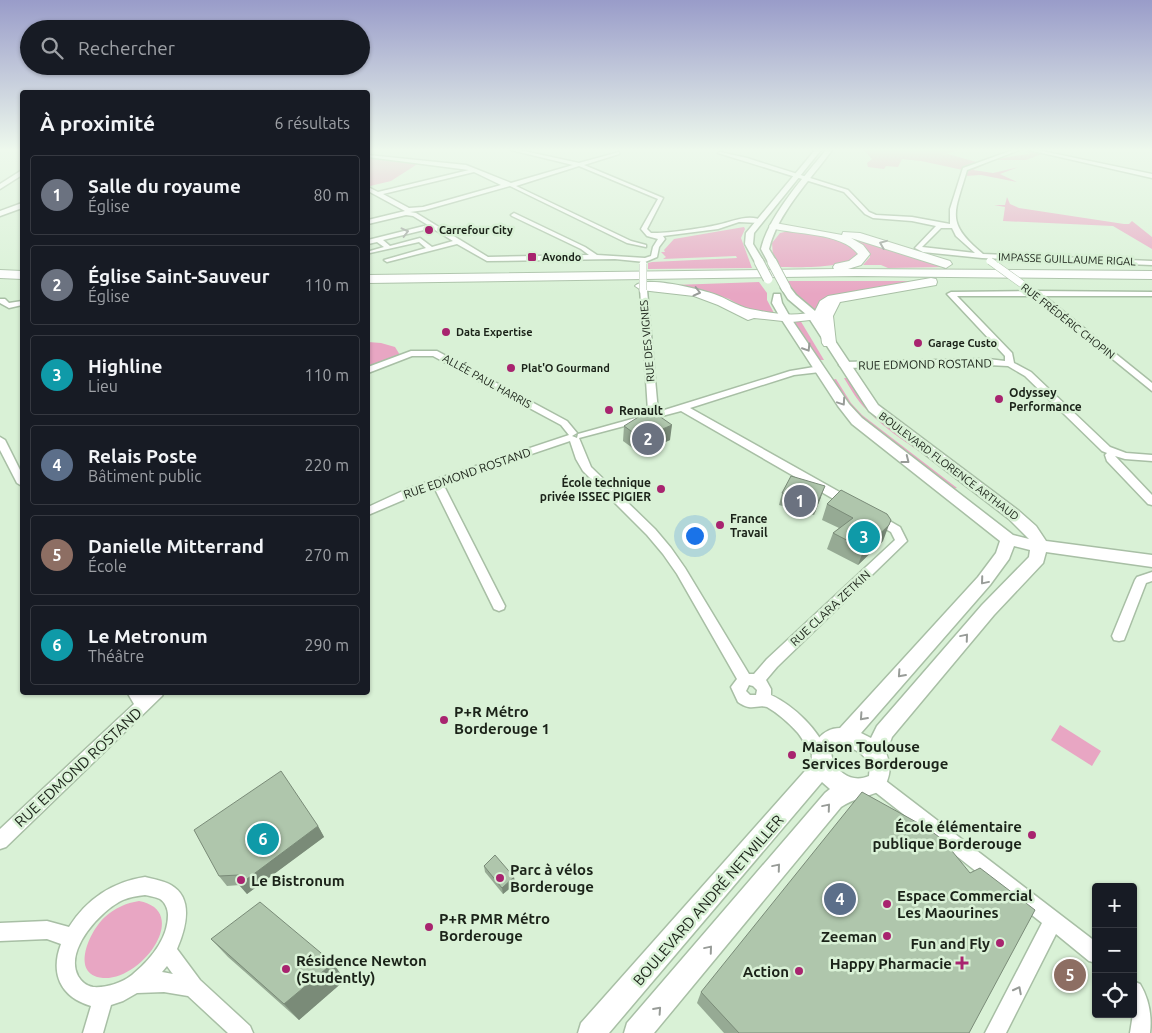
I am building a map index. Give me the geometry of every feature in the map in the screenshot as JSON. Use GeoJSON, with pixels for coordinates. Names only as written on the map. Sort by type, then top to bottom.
{"type":"FeatureCollection","features":[{"type":"Feature","properties":{"kind":"highway"},"geometry":{"type":"LineString","coordinates":[[778,222],[865,238],[944,264],[1149,279]]}},
{"type":"Feature","properties":{"kind":"highway"},"geometry":{"type":"LineString","coordinates":[[628,274],[641,271],[837,267],[854,264],[864,256],[861,248],[849,241],[804,231],[778,222]]}},
{"type":"Feature","properties":{"kind":"highway"},"geometry":{"type":"LineString","coordinates":[[768,236],[785,230],[804,231]]}},
{"type":"Feature","properties":{"kind":"highway"},"geometry":{"type":"LineString","coordinates":[[370,279],[628,274],[1034,272]]}},
{"type":"Feature","properties":{"kind":"highway"},"geometry":{"type":"LineString","coordinates":[[0,274],[20,276]]}},
{"type":"Feature","properties":{"kind":"highway"},"geometry":{"type":"LineString","coordinates":[[370,285],[882,277],[1149,279]]}},
{"type":"Feature","properties":{"kind":"highway"},"geometry":{"type":"LineString","coordinates":[[522,282],[673,288],[706,294],[750,317],[790,320],[821,314],[828,301],[909,285],[943,282],[1149,279]]}},
{"type":"Feature","properties":{"kind":"highway"},"geometry":{"type":"LineString","coordinates":[[0,280],[20,282]]}},
{"type":"Feature","properties":{"kind":"highway"},"geometry":{"type":"LineString","coordinates":[[829,343],[825,322],[828,309],[839,298]]}},
{"type":"Feature","properties":{"kind":"street"},"geometry":{"type":"LineString","coordinates":[[386,198],[487,259],[615,257],[642,252],[654,254]]}},
{"type":"Feature","properties":{"kind":"street"},"geometry":{"type":"LineString","coordinates":[[370,222],[462,198]]}},
{"type":"Feature","properties":{"kind":"street"},"geometry":{"type":"LineString","coordinates":[[538,198],[629,242],[642,252],[654,257],[659,239]]}},
{"type":"Feature","properties":{"kind":"street","name":"RUE DES VIGNES"},"geometry":{"type":"LineString","coordinates":[[656,416],[653,411],[643,290],[642,252],[644,229],[661,198]]}},
{"type":"Feature","properties":{"kind":"street","name":"BOULEVARD FLORENCE ARTHAUD"},"geometry":{"type":"LineString","coordinates":[[777,198],[748,238],[775,292],[777,303],[790,320],[844,406],[863,426],[1008,539]]}},
{"type":"Feature","properties":{"kind":"street"},"geometry":{"type":"LineString","coordinates":[[768,236],[793,198]]}},
{"type":"Feature","properties":{"kind":"street"},"geometry":{"type":"LineString","coordinates":[[853,198],[867,213],[875,217],[912,219],[952,226],[950,216],[956,198]]}},
{"type":"Feature","properties":{"kind":"street"},"geometry":{"type":"LineString","coordinates":[[0,214],[20,206]]}},
{"type":"Feature","properties":{"kind":"street"},"geometry":{"type":"LineString","coordinates":[[514,214],[582,248],[595,257]]}},
{"type":"Feature","properties":{"kind":"street"},"geometry":{"type":"LineString","coordinates":[[642,252],[659,239],[718,227],[740,220],[758,223],[778,222]]}},
{"type":"Feature","properties":{"kind":"street","name":"RUE FRÉDÉRIC CHOPIN"},"geometry":{"type":"LineString","coordinates":[[942,224],[918,248],[925,251],[982,256]]}},
{"type":"Feature","properties":{"kind":"street"},"geometry":{"type":"LineString","coordinates":[[370,241],[432,226]]}},
{"type":"Feature","properties":{"kind":"street","name":"RUE FRÉDÉRIC CHOPIN"},"geometry":{"type":"LineString","coordinates":[[952,226],[961,239],[1072,321],[1152,388]]}},
{"type":"Feature","properties":{"kind":"street","name":"BOULEVARD FLORENCE ARTHAUD"},"geometry":{"type":"LineString","coordinates":[[768,236],[764,247],[786,288],[791,296],[804,305],[813,317],[873,408],[1014,515],[1037,540]]}},
{"type":"Feature","properties":{"kind":"street"},"geometry":{"type":"LineString","coordinates":[[378,239],[389,248]]}},
{"type":"Feature","properties":{"kind":"street"},"geometry":{"type":"LineString","coordinates":[[372,252],[420,240],[431,248]]}},
{"type":"Feature","properties":{"kind":"street"},"geometry":{"type":"LineString","coordinates":[[387,260],[459,241]]}},
{"type":"Feature","properties":{"kind":"street","name":"IMPASSE GUILLAUME RIGAL"},"geometry":{"type":"LineString","coordinates":[[982,256],[1152,263]]}},
{"type":"Feature","properties":{"kind":"street"},"geometry":{"type":"LineString","coordinates":[[1010,364],[1009,356],[952,294],[1033,292],[1152,294]]}},
{"type":"Feature","properties":{"kind":"street"},"geometry":{"type":"LineString","coordinates":[[1,301],[20,297]]}},
{"type":"Feature","properties":{"kind":"street"},"geometry":{"type":"LineString","coordinates":[[1,301],[9,306],[20,303]]}},
{"type":"Feature","properties":{"kind":"street","name":"ALLÉE PAUL HARRIS"},"geometry":{"type":"LineString","coordinates":[[370,369],[411,354],[434,353],[564,423],[574,437]]}},
{"type":"Feature","properties":{"kind":"street","name":"RUE EDMOND ROSTAND"},"geometry":{"type":"LineString","coordinates":[[843,365],[988,362],[1010,364],[1028,374],[1094,439],[1113,452],[1139,459],[1152,458]]}},
{"type":"Feature","properties":{"kind":"street","name":"RUE EDMOND ROSTAND"},"geometry":{"type":"LineString","coordinates":[[370,510],[394,498],[437,482],[574,437],[656,416],[793,373],[820,369]]}},
{"type":"Feature","properties":{"kind":"street","name":"RUE CLARA ZETKIN"},"geometry":{"type":"LineString","coordinates":[[682,408],[889,525],[900,535],[901,541],[896,546],[772,663],[751,680]]}},
{"type":"Feature","properties":{"kind":"street"},"geometry":{"type":"LineString","coordinates":[[574,437],[581,459],[587,469],[651,532],[676,564],[751,680],[764,688],[764,698]]}},
{"type":"Feature","properties":{"kind":"street"},"geometry":{"type":"LineString","coordinates":[[0,440],[20,479]]}},
{"type":"Feature","properties":{"kind":"street"},"geometry":{"type":"LineString","coordinates":[[1113,452],[1110,455],[1111,459],[1152,501]]}},
{"type":"Feature","properties":{"kind":"street"},"geometry":{"type":"LineString","coordinates":[[437,482],[499,606]]}},
{"type":"Feature","properties":{"kind":"street"},"geometry":{"type":"LineString","coordinates":[[1008,539],[1037,540],[1152,552]]}},
{"type":"Feature","properties":{"kind":"street","name":"BOULEVARD ANDRÉ NETWILLER"},"geometry":{"type":"LineString","coordinates":[[592,1033],[830,749],[984,581],[1003,555],[1008,539]]}},
{"type":"Feature","properties":{"kind":"street"},"geometry":{"type":"LineString","coordinates":[[1037,540],[1152,561]]}},
{"type":"Feature","properties":{"kind":"street"},"geometry":{"type":"LineString","coordinates":[[875,754],[884,732],[994,603],[1037,559],[1037,540]]}},
{"type":"Feature","properties":{"kind":"street"},"geometry":{"type":"LineString","coordinates":[[1119,636],[1141,580],[1152,576]]}},
{"type":"Feature","properties":{"kind":"street"},"geometry":{"type":"LineString","coordinates":[[751,680],[738,687],[738,691],[743,698],[757,702],[764,698]]}},
{"type":"Feature","properties":{"kind":"street"},"geometry":{"type":"LineString","coordinates":[[764,698],[830,749],[833,779],[864,785],[1054,920],[1092,951]]}},
{"type":"Feature","properties":{"kind":"street","name":"RUE EDMOND ROSTAND"},"geometry":{"type":"LineString","coordinates":[[0,841],[138,699]]}},
{"type":"Feature","properties":{"kind":"street"},"geometry":{"type":"LineString","coordinates":[[638,1033],[833,800],[879,779],[880,768],[875,754],[860,741],[830,749]]}},
{"type":"Feature","properties":{"kind":"street"},"geometry":{"type":"LineString","coordinates":[[152,886],[169,894],[178,912],[175,935],[168,952],[149,975],[138,984],[120,993],[93,997],[77,991],[68,977],[67,959],[73,938],[86,918],[104,901],[135,887],[152,886]]}},
{"type":"Feature","properties":{"kind":"street"},"geometry":{"type":"LineString","coordinates":[[995,1033],[1054,920]]}},
{"type":"Feature","properties":{"kind":"street"},"geometry":{"type":"LineString","coordinates":[[0,932],[47,930],[73,938]]}},
{"type":"Feature","properties":{"kind":"street"},"geometry":{"type":"LineString","coordinates":[[168,952],[193,987],[243,1033]]}},
{"type":"Feature","properties":{"kind":"street"},"geometry":{"type":"LineString","coordinates":[[138,984],[164,982],[193,987]]}},
{"type":"Feature","properties":{"kind":"street"},"geometry":{"type":"LineString","coordinates":[[93,1033],[103,997]]}},
{"type":"Feature","properties":{"kind":"street"},"geometry":{"type":"LineString","coordinates":[[1137,999],[1142,1008],[1143,1017],[1140,1033]]}},
{"type":"Feature","properties":{"kind":"shaded area"},"geometry":{"type":"Polygon","coordinates":[[[1008,198],[1010,204],[1019,208],[1124,224],[1129,224],[1132,221],[1152,237],[1152,249],[1113,226],[1003,221],[1005,207],[994,205],[1005,205],[1008,198]]]}},
{"type":"Feature","properties":{"kind":"shaded area"},"geometry":{"type":"Polygon","coordinates":[[[744,227],[741,238],[752,268],[648,269],[648,263],[652,262],[737,258],[736,256],[663,259],[666,257],[661,252],[665,252],[664,250],[674,239],[744,227]]]}},
{"type":"Feature","properties":{"kind":"shaded area"},"geometry":{"type":"Polygon","coordinates":[[[789,231],[834,239],[858,252],[854,258],[835,265],[780,267],[773,256],[772,243],[780,233],[789,231]]]}},
{"type":"Feature","properties":{"kind":"shaded area"},"geometry":{"type":"Polygon","coordinates":[[[851,239],[878,244],[908,256],[946,267],[888,268],[881,265],[863,265],[870,257],[870,253],[851,239]]]}},
{"type":"Feature","properties":{"kind":"shaded area"},"geometry":{"type":"Polygon","coordinates":[[[788,281],[923,281],[834,296],[815,314],[795,296],[788,281]]]}},
{"type":"Feature","properties":{"kind":"shaded area"},"geometry":{"type":"Polygon","coordinates":[[[759,282],[767,293],[767,300],[775,315],[746,309],[729,299],[710,293],[674,285],[759,282]]]}},
{"type":"Feature","properties":{"kind":"shaded area"},"geometry":{"type":"Polygon","coordinates":[[[800,320],[824,360],[818,360],[793,321],[800,320]]]}},
{"type":"Feature","properties":{"kind":"shaded area"},"geometry":{"type":"Polygon","coordinates":[[[370,342],[395,347],[400,355],[370,366],[370,342]]]}},
{"type":"Feature","properties":{"kind":"shaded area"},"geometry":{"type":"Polygon","coordinates":[[[844,378],[847,378],[945,467],[942,468],[875,418],[860,403],[844,378]]]}},
{"type":"Feature","properties":{"kind":"shaded area"},"geometry":{"type":"Polygon","coordinates":[[[836,379],[851,403],[862,415],[957,488],[953,489],[864,420],[852,409],[831,380],[836,379]]]}},
{"type":"Feature","properties":{"kind":"shaded area"},"geometry":{"type":"Polygon","coordinates":[[[1060,725],[1101,751],[1092,766],[1051,740],[1060,725]]]}},
{"type":"Feature","properties":{"kind":"shaded area"},"geometry":{"type":"Polygon","coordinates":[[[139,901],[154,907],[161,918],[161,931],[156,944],[146,958],[133,969],[118,976],[103,978],[93,975],[87,969],[85,961],[86,951],[99,923],[113,911],[139,901]]]}},
{"type":"Feature","properties":{"kind":"building"},"geometry":{"type":"Polygon","coordinates":[[[652,411],[672,425],[646,436],[641,432],[635,434],[624,426],[640,416],[651,415],[652,411]]]}},
{"type":"Feature","properties":{"kind":"building"},"geometry":{"type":"Polygon","coordinates":[[[791,476],[825,486],[817,504],[782,493],[791,476]]]}},
{"type":"Feature","properties":{"kind":"building"},"geometry":{"type":"Polygon","coordinates":[[[841,490],[887,514],[891,520],[889,525],[864,549],[833,533],[853,518],[827,504],[841,490]]]}},
{"type":"Feature","properties":{"kind":"building"},"geometry":{"type":"Polygon","coordinates":[[[281,771],[318,826],[239,885],[239,875],[219,876],[194,830],[281,771]]]}},
{"type":"Feature","properties":{"kind":"building","name":"Espace Commercial Les Maourines"},"geometry":{"type":"Polygon","coordinates":[[[862,792],[927,828],[943,840],[970,873],[980,868],[1035,910],[969,1033],[739,1033],[701,992],[862,792]]]}},
{"type":"Feature","properties":{"kind":"building","name":"Parc à vélos Borderouge"},"geometry":{"type":"Polygon","coordinates":[[[495,855],[514,877],[502,888],[484,866],[495,855]]]}},
{"type":"Feature","properties":{"kind":"building","name":"Résidence Newton (Studently)"},"geometry":{"type":"Polygon","coordinates":[[[260,902],[333,963],[284,1004],[211,939],[260,902]]]}},
{"type":"Feature","properties":{"kind":"place","name":"Carrefour City"},"geometry":{"type":"Point","coordinates":[429,230]}},
{"type":"Feature","properties":{"kind":"place","name":"Avondo"},"geometry":{"type":"Point","coordinates":[532,257]}},
{"type":"Feature","properties":{"kind":"place","name":"Data Expertise"},"geometry":{"type":"Point","coordinates":[446,332]}},
{"type":"Feature","properties":{"kind":"place","name":"Garage Custo"},"geometry":{"type":"Point","coordinates":[918,343]}},
{"type":"Feature","properties":{"kind":"place","name":"Plat'O Gourmand"},"geometry":{"type":"Point","coordinates":[511,368]}},
{"type":"Feature","properties":{"kind":"place","name":"Odyssey Performance"},"geometry":{"type":"Point","coordinates":[999,399]}},
{"type":"Feature","properties":{"kind":"place","name":"Renault"},"geometry":{"type":"Point","coordinates":[609,410]}},
{"type":"Feature","properties":{"kind":"place","name":"Église Saint-Sauveur"},"geometry":{"type":"Point","coordinates":[648,439]}},
{"type":"Feature","properties":{"kind":"place","name":"École technique privée ISSEC PIGIER"},"geometry":{"type":"Point","coordinates":[661,489]}},
{"type":"Feature","properties":{"kind":"place","name":"Salle du royaume"},"geometry":{"type":"Point","coordinates":[800,501]}},
{"type":"Feature","properties":{"kind":"place","name":"France Travail"},"geometry":{"type":"Point","coordinates":[720,525]}},
{"type":"Feature","properties":{"kind":"place","name":"Highline"},"geometry":{"type":"Point","coordinates":[864,537]}},
{"type":"Feature","properties":{"kind":"place","name":"P+R Métro Borderouge 1"},"geometry":{"type":"Point","coordinates":[444,720]}},
{"type":"Feature","properties":{"kind":"place","name":"Maison Toulouse Services Borderouge"},"geometry":{"type":"Point","coordinates":[792,755]}},
{"type":"Feature","properties":{"kind":"place","name":"École élémentaire publique Borderouge"},"geometry":{"type":"Point","coordinates":[1032,835]}},
{"type":"Feature","properties":{"kind":"place","name":"Le Metronum"},"geometry":{"type":"Point","coordinates":[263,839]}},
{"type":"Feature","properties":{"kind":"place","name":"Parc à vélos Borderouge"},"geometry":{"type":"Point","coordinates":[500,878]}},
{"type":"Feature","properties":{"kind":"place","name":"Le Bistronum"},"geometry":{"type":"Point","coordinates":[241,880]}},
{"type":"Feature","properties":{"kind":"place","name":"Relais Poste"},"geometry":{"type":"Point","coordinates":[840,899]}},
{"type":"Feature","properties":{"kind":"place","name":"Espace Commercial Les Maourines"},"geometry":{"type":"Point","coordinates":[887,904]}},
{"type":"Feature","properties":{"kind":"place","name":"P+R PMR Métro Borderouge"},"geometry":{"type":"Point","coordinates":[429,927]}},
{"type":"Feature","properties":{"kind":"place","name":"Zeeman"},"geometry":{"type":"Point","coordinates":[887,936]}},
{"type":"Feature","properties":{"kind":"place","name":"Fun and Fly"},"geometry":{"type":"Point","coordinates":[1000,943]}},
{"type":"Feature","properties":{"kind":"place","name":"Happy Pharmacie"},"geometry":{"type":"Point","coordinates":[962,963]}},
{"type":"Feature","properties":{"kind":"place","name":"Résidence Newton (Studently)"},"geometry":{"type":"Point","coordinates":[286,969]}},
{"type":"Feature","properties":{"kind":"place","name":"Action"},"geometry":{"type":"Point","coordinates":[799,971]}},
{"type":"Feature","properties":{"kind":"place","name":"Danielle Mitterrand"},"geometry":{"type":"Point","coordinates":[1070,975]}}]}
